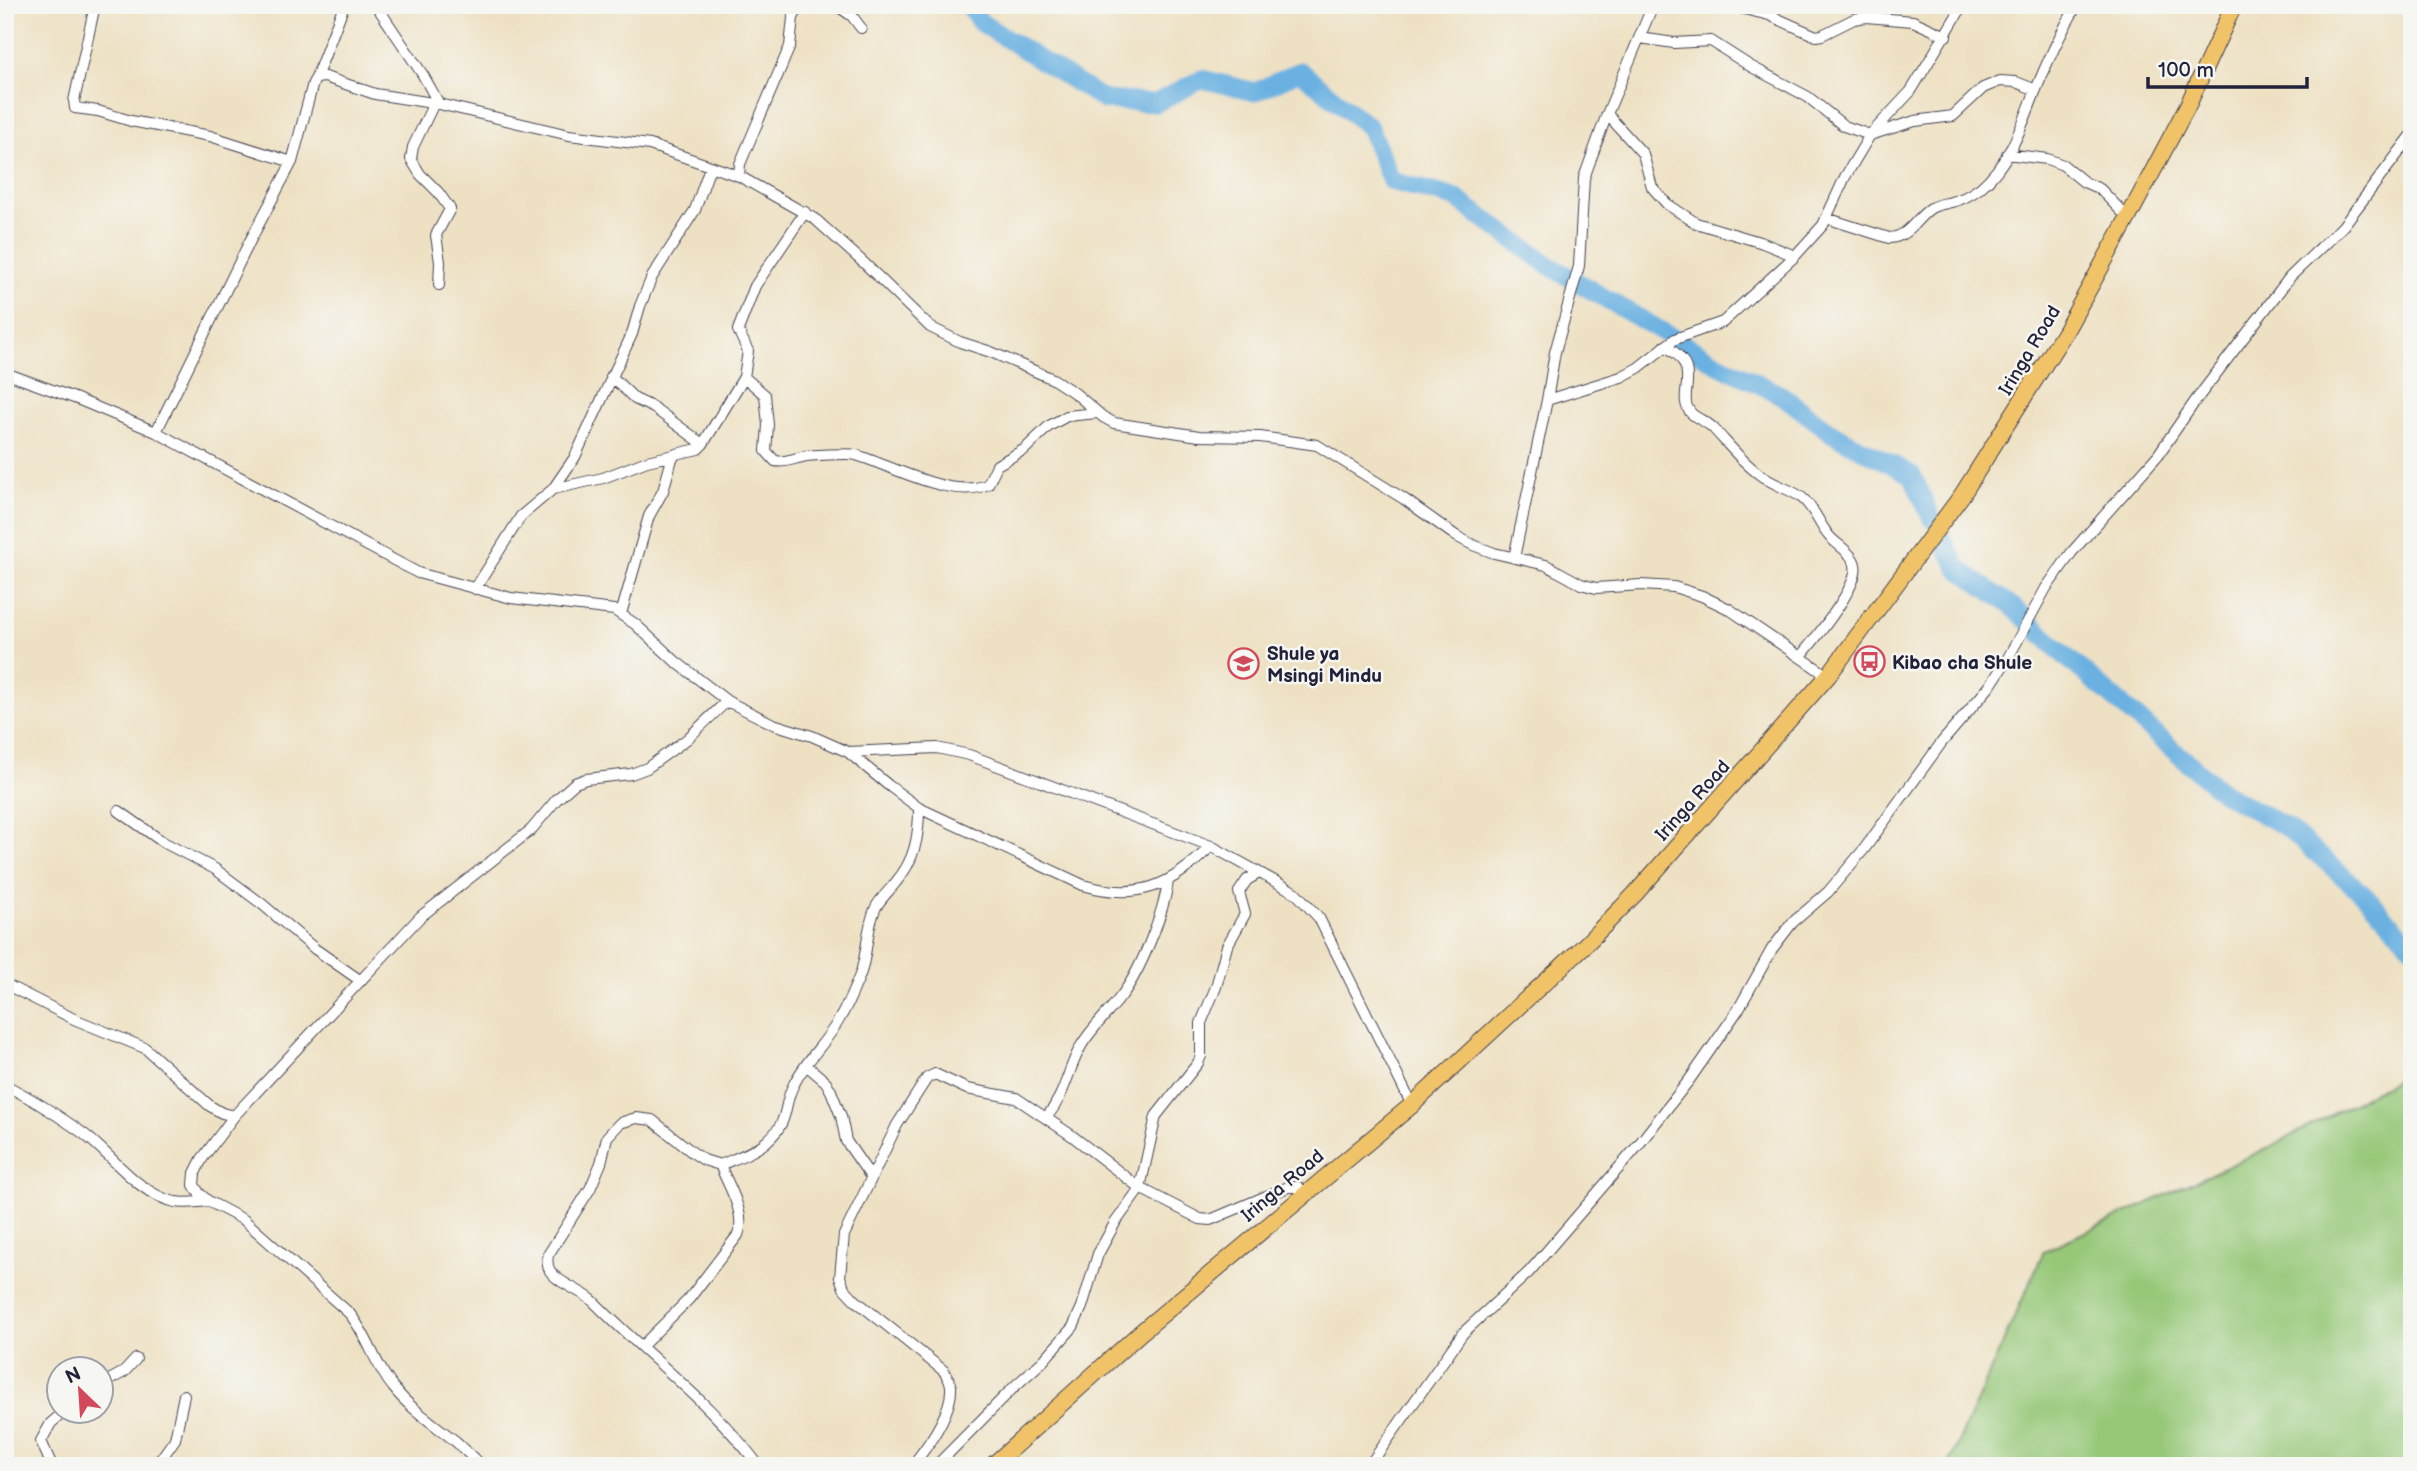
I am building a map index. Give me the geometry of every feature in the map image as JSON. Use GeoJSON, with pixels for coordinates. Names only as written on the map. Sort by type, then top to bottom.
{"type":"FeatureCollection","features":[{"type":"Feature","properties":{"kind":"highway","name":"Iringa Road"},"geometry":{"type":"LineString","coordinates":[[992,1466],[1140,1333],[1412,1105],[1574,955],[1627,903],[1828,676],[1962,495],[2065,332],[2188,105],[2235,5]]}},
{"type":"Feature","properties":{"kind":"street"},"geometry":{"type":"LineString","coordinates":[[95,5],[74,101],[76,109],[98,111],[134,122],[210,136],[292,162]]}},
{"type":"Feature","properties":{"kind":"street"},"geometry":{"type":"LineString","coordinates":[[156,432],[292,162],[316,78],[344,5]]}},
{"type":"Feature","properties":{"kind":"street"},"geometry":{"type":"LineString","coordinates":[[376,5],[423,75],[436,104]]}},
{"type":"Feature","properties":{"kind":"street"},"geometry":{"type":"LineString","coordinates":[[739,176],[745,152],[790,46],[793,18],[798,8],[804,5]]}},
{"type":"Feature","properties":{"kind":"street"},"geometry":{"type":"LineString","coordinates":[[835,5],[852,16],[861,28]]}},
{"type":"Feature","properties":{"kind":"street"},"geometry":{"type":"LineString","coordinates":[[1514,558],[1555,352],[1579,266],[1584,178],[1607,114],[1653,5]]}},
{"type":"Feature","properties":{"kind":"street"},"geometry":{"type":"LineString","coordinates":[[1728,5],[1769,15],[1816,36],[1854,19],[1866,17],[1913,21],[1946,36]]}},
{"type":"Feature","properties":{"kind":"street"},"geometry":{"type":"LineString","coordinates":[[1547,400],[1621,377],[1639,368],[1665,346],[1727,319],[1795,256],[1824,225],[1845,177],[1870,135],[1911,91],[1963,5]]}},
{"type":"Feature","properties":{"kind":"street"},"geometry":{"type":"LineString","coordinates":[[1826,218],[1889,238],[1898,238],[1929,209],[1960,199],[1981,187],[1998,168],[2020,131],[2065,25],[2077,5]]}},
{"type":"Feature","properties":{"kind":"street"},"geometry":{"type":"LineString","coordinates":[[1640,38],[1674,43],[1711,41],[1750,66],[1808,97],[1844,127],[1870,135],[1915,121],[1954,116],[1983,89],[2000,81],[2016,82],[2036,90]]}},
{"type":"Feature","properties":{"kind":"street"},"geometry":{"type":"LineString","coordinates":[[316,78],[325,77],[375,94],[436,104],[569,135],[650,145],[739,176],[805,212],[864,263],[922,321],[960,342],[991,352],[1053,379],[1114,423],[1199,436],[1261,437],[1317,445],[1405,499],[1457,536],[1494,553],[1546,565],[1596,589],[1641,586],[1684,590],[1729,609],[1828,676]]}},
{"type":"Feature","properties":{"kind":"street"},"geometry":{"type":"LineString","coordinates":[[436,104],[413,147],[411,159],[420,174],[450,209],[436,234],[440,262],[439,285]]}},
{"type":"Feature","properties":{"kind":"street"},"geometry":{"type":"LineString","coordinates":[[1607,114],[1643,154],[1652,187],[1667,204],[1696,223],[1763,243],[1795,256]]}},
{"type":"Feature","properties":{"kind":"street"},"geometry":{"type":"LineString","coordinates":[[1369,1466],[1463,1334],[1529,1272],[1636,1148],[1721,1036],[1772,948],[1792,923],[1828,892],[1865,848],[1942,742],[1990,686],[2046,588],[2072,552],[2158,455],[2196,400],[2290,277],[2343,226],[2412,135]]}},
{"type":"Feature","properties":{"kind":"street"},"geometry":{"type":"LineString","coordinates":[[2007,154],[2048,159],[2063,165],[2084,182],[2100,189],[2128,218]]}},
{"type":"Feature","properties":{"kind":"street"},"geometry":{"type":"LineString","coordinates":[[475,589],[521,516],[553,489],[575,457],[632,334],[648,285],[695,209],[710,167]]}},
{"type":"Feature","properties":{"kind":"street"},"geometry":{"type":"LineString","coordinates":[[553,489],[603,478],[647,461],[698,449],[703,444],[744,377],[748,355],[739,325],[755,286],[805,212]]}},
{"type":"Feature","properties":{"kind":"street"},"geometry":{"type":"LineString","coordinates":[[1665,346],[1678,353],[1686,364],[1686,401],[1691,413],[1714,428],[1732,451],[1759,474],[1801,498],[1812,509],[1829,536],[1854,560],[1855,574],[1851,584],[1837,608],[1800,657]]}},
{"type":"Feature","properties":{"kind":"street"},"geometry":{"type":"LineString","coordinates":[[5,373],[156,432],[418,573],[511,598],[549,604],[609,608],[621,614],[727,701],[773,724],[812,736],[848,752],[919,808],[1083,886],[1124,892],[1154,888],[1168,881],[1211,846]]}},
{"type":"Feature","properties":{"kind":"street"},"geometry":{"type":"LineString","coordinates":[[611,376],[635,399],[654,408],[703,444]]}},
{"type":"Feature","properties":{"kind":"street"},"geometry":{"type":"LineString","coordinates":[[744,377],[765,395],[768,425],[766,451],[775,461],[787,462],[806,456],[854,454],[932,482],[964,488],[988,484],[1002,460],[1025,449],[1049,426],[1061,419],[1072,415],[1097,413]]}},
{"type":"Feature","properties":{"kind":"street"},"geometry":{"type":"LineString","coordinates":[[621,614],[649,516],[663,491],[674,455]]}},
{"type":"Feature","properties":{"kind":"street"},"geometry":{"type":"LineString","coordinates":[[482,1466],[411,1407],[392,1386],[378,1365],[361,1326],[349,1313],[244,1220],[208,1201],[199,1193],[194,1185],[195,1173],[202,1159],[234,1116],[420,917],[520,840],[575,783],[631,774],[648,768],[687,739],[727,701]]}},
{"type":"Feature","properties":{"kind":"street"},"geometry":{"type":"LineString","coordinates":[[848,752],[937,748],[953,751],[1034,778],[1211,846],[1296,893],[1318,918],[1412,1105]]}},
{"type":"Feature","properties":{"kind":"street"},"geometry":{"type":"LineString","coordinates":[[759,1466],[711,1412],[642,1346],[592,1300],[553,1274],[548,1267],[548,1255],[590,1189],[601,1163],[607,1137],[620,1124],[636,1118],[652,1120],[701,1158],[720,1165],[752,1151],[776,1131],[787,1111],[791,1091],[806,1065],[839,1020],[851,995],[864,960],[877,904],[898,880],[912,858],[919,808]]}},
{"type":"Feature","properties":{"kind":"street"},"geometry":{"type":"LineString","coordinates":[[119,811],[163,842],[215,869],[315,949],[360,981]]}},
{"type":"Feature","properties":{"kind":"street"},"geometry":{"type":"LineString","coordinates":[[936,1466],[1044,1360],[1073,1327],[1098,1254],[1115,1223],[1140,1188],[1156,1116],[1194,1070],[1201,1056],[1202,1023],[1216,987],[1227,946],[1245,914],[1239,892],[1247,880],[1259,873]]}},
{"type":"Feature","properties":{"kind":"street"},"geometry":{"type":"LineString","coordinates":[[1046,1118],[1058,1104],[1080,1047],[1124,993],[1136,973],[1166,897],[1168,881]]}},
{"type":"Feature","properties":{"kind":"street"},"geometry":{"type":"LineString","coordinates":[[5,985],[74,1019],[145,1048],[210,1106],[234,1116]]}},
{"type":"Feature","properties":{"kind":"street"},"geometry":{"type":"LineString","coordinates":[[806,1065],[826,1082],[835,1097],[846,1141],[871,1177]]}},
{"type":"Feature","properties":{"kind":"street"},"geometry":{"type":"LineString","coordinates":[[912,1466],[934,1437],[946,1412],[951,1387],[944,1371],[844,1288],[840,1267],[844,1235],[871,1177],[897,1125],[931,1075],[935,1074],[967,1089],[1016,1098],[1071,1135],[1140,1188],[1206,1221],[1288,1187],[1298,1187],[1305,1192]]}},
{"type":"Feature","properties":{"kind":"street"},"geometry":{"type":"LineString","coordinates":[[5,1085],[41,1105],[85,1135],[123,1171],[163,1198],[188,1203],[208,1201]]}},
{"type":"Feature","properties":{"kind":"street"},"geometry":{"type":"LineString","coordinates":[[642,1346],[689,1299],[738,1235],[739,1211],[720,1165]]}},
{"type":"Feature","properties":{"kind":"street"},"geometry":{"type":"LineString","coordinates":[[116,1376],[136,1359]]}},
{"type":"Feature","properties":{"kind":"street"},"geometry":{"type":"LineString","coordinates":[[156,1466],[175,1439],[184,1395]]}},
{"type":"Feature","properties":{"kind":"street"},"geometry":{"type":"LineString","coordinates":[[49,1426],[41,1441],[52,1466]]}},
{"type":"Feature","properties":{"kind":"green space"},"geometry":{"type":"Polygon","coordinates":[[[2412,1072],[2412,1466],[1948,1466],[2044,1251],[2274,1145],[2412,1072]]]}},
{"type":"Feature","properties":{"kind":"waterway"},"geometry":{"type":"LineString","coordinates":[[969,5],[980,22],[1104,100],[1156,103],[1202,79],[1255,92],[1300,71],[1369,127],[1391,181],[1455,198],[1550,266],[1716,363],[1783,396],[1833,434],[1912,475],[1932,519]]}},
{"type":"Feature","properties":{"kind":"waterway"},"geometry":{"type":"LineString","coordinates":[[1942,539],[1959,569],[2013,607],[2064,655],[2222,792],[2289,829],[2362,893],[2412,945]]}},
{"type":"Feature","properties":{"kind":"place","name":"Kibao cha Shule"},"geometry":{"type":"Point","coordinates":[1869,662]}},
{"type":"Feature","properties":{"kind":"place","name":"Shule ya Msingi Mindu"},"geometry":{"type":"Point","coordinates":[1244,664]}}]}
